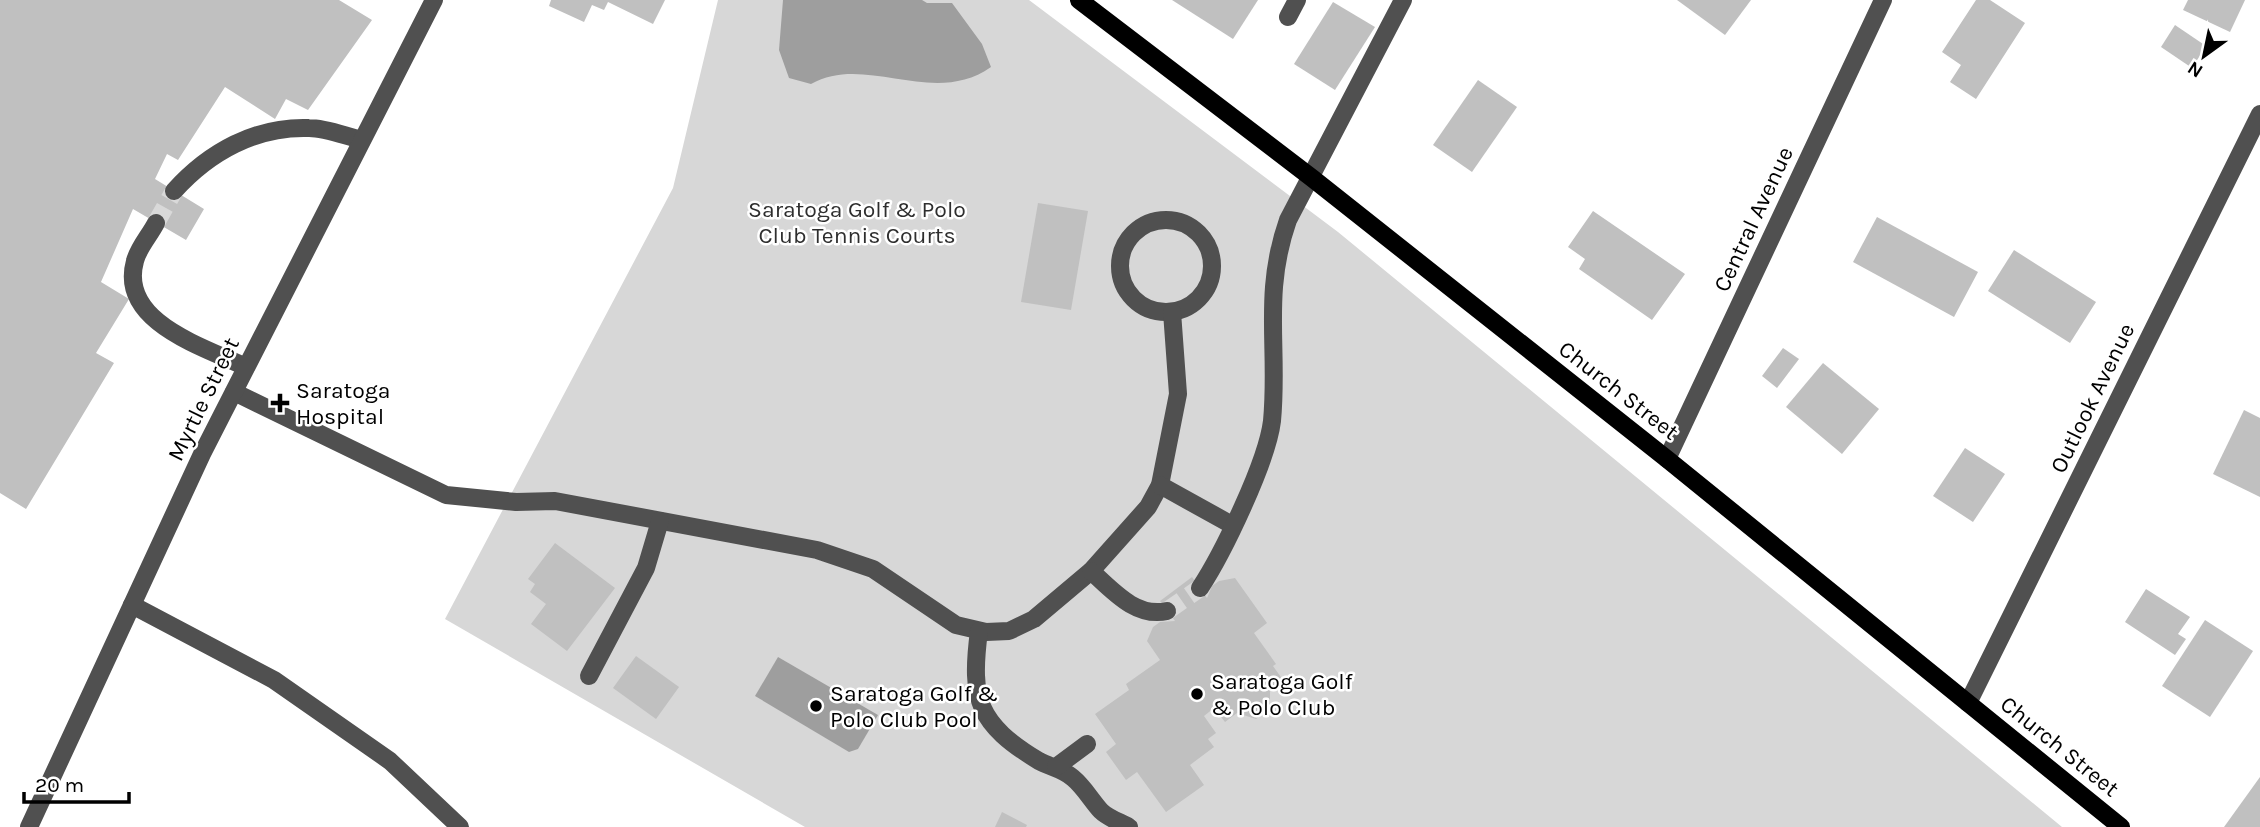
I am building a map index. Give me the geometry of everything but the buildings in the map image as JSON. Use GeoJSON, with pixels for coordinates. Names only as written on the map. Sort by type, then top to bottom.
{"type":"FeatureCollection","features":[{"type":"Feature","properties":{"kind":"main road","name":"Church Street"},"geometry":{"type":"LineString","coordinates":[[1079,0],[1312,178],[1667,459],[2121,827]]}},
{"type":"Feature","properties":{"kind":"street","name":"Myrtle Street"},"geometry":{"type":"LineString","coordinates":[[29,827],[233,392],[434,0]]}},
{"type":"Feature","properties":{"kind":"street"},"geometry":{"type":"LineString","coordinates":[[1288,17],[1297,0]]}},
{"type":"Feature","properties":{"kind":"street"},"geometry":{"type":"LineString","coordinates":[[1200,588],[1261,465],[1271,425],[1274,391],[1270,322],[1276,253],[1288,220],[1403,0]]}},
{"type":"Feature","properties":{"kind":"street","name":"Central Avenue"},"geometry":{"type":"LineString","coordinates":[[1667,459],[1884,0]]}},
{"type":"Feature","properties":{"kind":"street","name":"Outlook Avenue"},"geometry":{"type":"LineString","coordinates":[[1968,703],[2260,114]]}},
{"type":"Feature","properties":{"kind":"street"},"geometry":{"type":"LineString","coordinates":[[174,191],[191,172],[214,156],[264,130],[311,127],[362,140]]}},
{"type":"Feature","properties":{"kind":"street"},"geometry":{"type":"LineString","coordinates":[[1160,219],[1176,220],[1192,226],[1203,237],[1212,260],[1210,283],[1201,297],[1188,307],[1172,312],[1156,312],[1141,305],[1129,294],[1120,271],[1123,248],[1132,234],[1145,224],[1160,219]]}},
{"type":"Feature","properties":{"kind":"street"},"geometry":{"type":"LineString","coordinates":[[156,223],[135,262],[136,297],[156,323],[246,367]]}},
{"type":"Feature","properties":{"kind":"street"},"geometry":{"type":"LineString","coordinates":[[233,392],[446,495],[516,502],[555,501],[817,550],[873,569],[956,625],[979,631],[1009,631],[1034,619],[1091,571],[1148,507],[1160,485],[1178,394],[1172,312]]}},
{"type":"Feature","properties":{"kind":"street"},"geometry":{"type":"LineString","coordinates":[[1160,485],[1232,525]]}},
{"type":"Feature","properties":{"kind":"street"},"geometry":{"type":"LineString","coordinates":[[589,676],[646,568],[660,521]]}},
{"type":"Feature","properties":{"kind":"street"},"geometry":{"type":"LineString","coordinates":[[1091,571],[1132,605],[1152,614],[1167,611]]}},
{"type":"Feature","properties":{"kind":"street"},"geometry":{"type":"LineString","coordinates":[[132,606],[274,680],[390,761],[460,827]]}},
{"type":"Feature","properties":{"kind":"street"},"geometry":{"type":"LineString","coordinates":[[979,631],[975,660],[976,695],[990,722],[1012,743],[1042,763],[1056,767],[1072,777],[1102,812],[1129,827]]}},
{"type":"Feature","properties":{"kind":"street"},"geometry":{"type":"LineString","coordinates":[[1056,767],[1087,744]]}},
{"type":"Feature","properties":{"kind":"green space","name":"Saratoga Golf & Polo Club"},"geometry":{"type":"Polygon","coordinates":[[[718,0],[1029,0],[1338,232],[2062,827],[805,827],[445,619],[673,188],[718,0]]]}},
{"type":"Feature","properties":{"kind":"shaded area"},"geometry":{"type":"Polygon","coordinates":[[[783,0],[922,0],[927,3],[952,3],[982,44],[991,67],[969,78],[946,83],[854,74],[832,76],[811,84],[789,78],[779,50],[783,0]]]}},
{"type":"Feature","properties":{"kind":"shaded area","name":"Saratoga Golf & Polo Club Pool"},"geometry":{"type":"Polygon","coordinates":[[[778,657],[878,715],[858,749],[849,752],[755,696],[778,657]]]}},
{"type":"Feature","properties":{"kind":"tunnel"},"geometry":{"type":"LineString","coordinates":[[156,223],[174,191]]}},
{"type":"Feature","properties":{"kind":"tunnel"},"geometry":{"type":"LineString","coordinates":[[1167,611],[1200,588]]}},
{"type":"Feature","properties":{"kind":"place","name":"Saratoga Hospital"},"geometry":{"type":"Point","coordinates":[280,403]}},
{"type":"Feature","properties":{"kind":"place","name":"Saratoga Golf & Polo Club"},"geometry":{"type":"Point","coordinates":[1197,694]}},
{"type":"Feature","properties":{"kind":"place","name":"Saratoga Golf & Polo Club Pool"},"geometry":{"type":"Point","coordinates":[816,706]}},
{"type":"Feature","properties":{"kind":"park label","name":"Saratoga Golf & Polo Club Tennis Courts"},"geometry":{"type":"Point","coordinates":[857,222]}}]}
